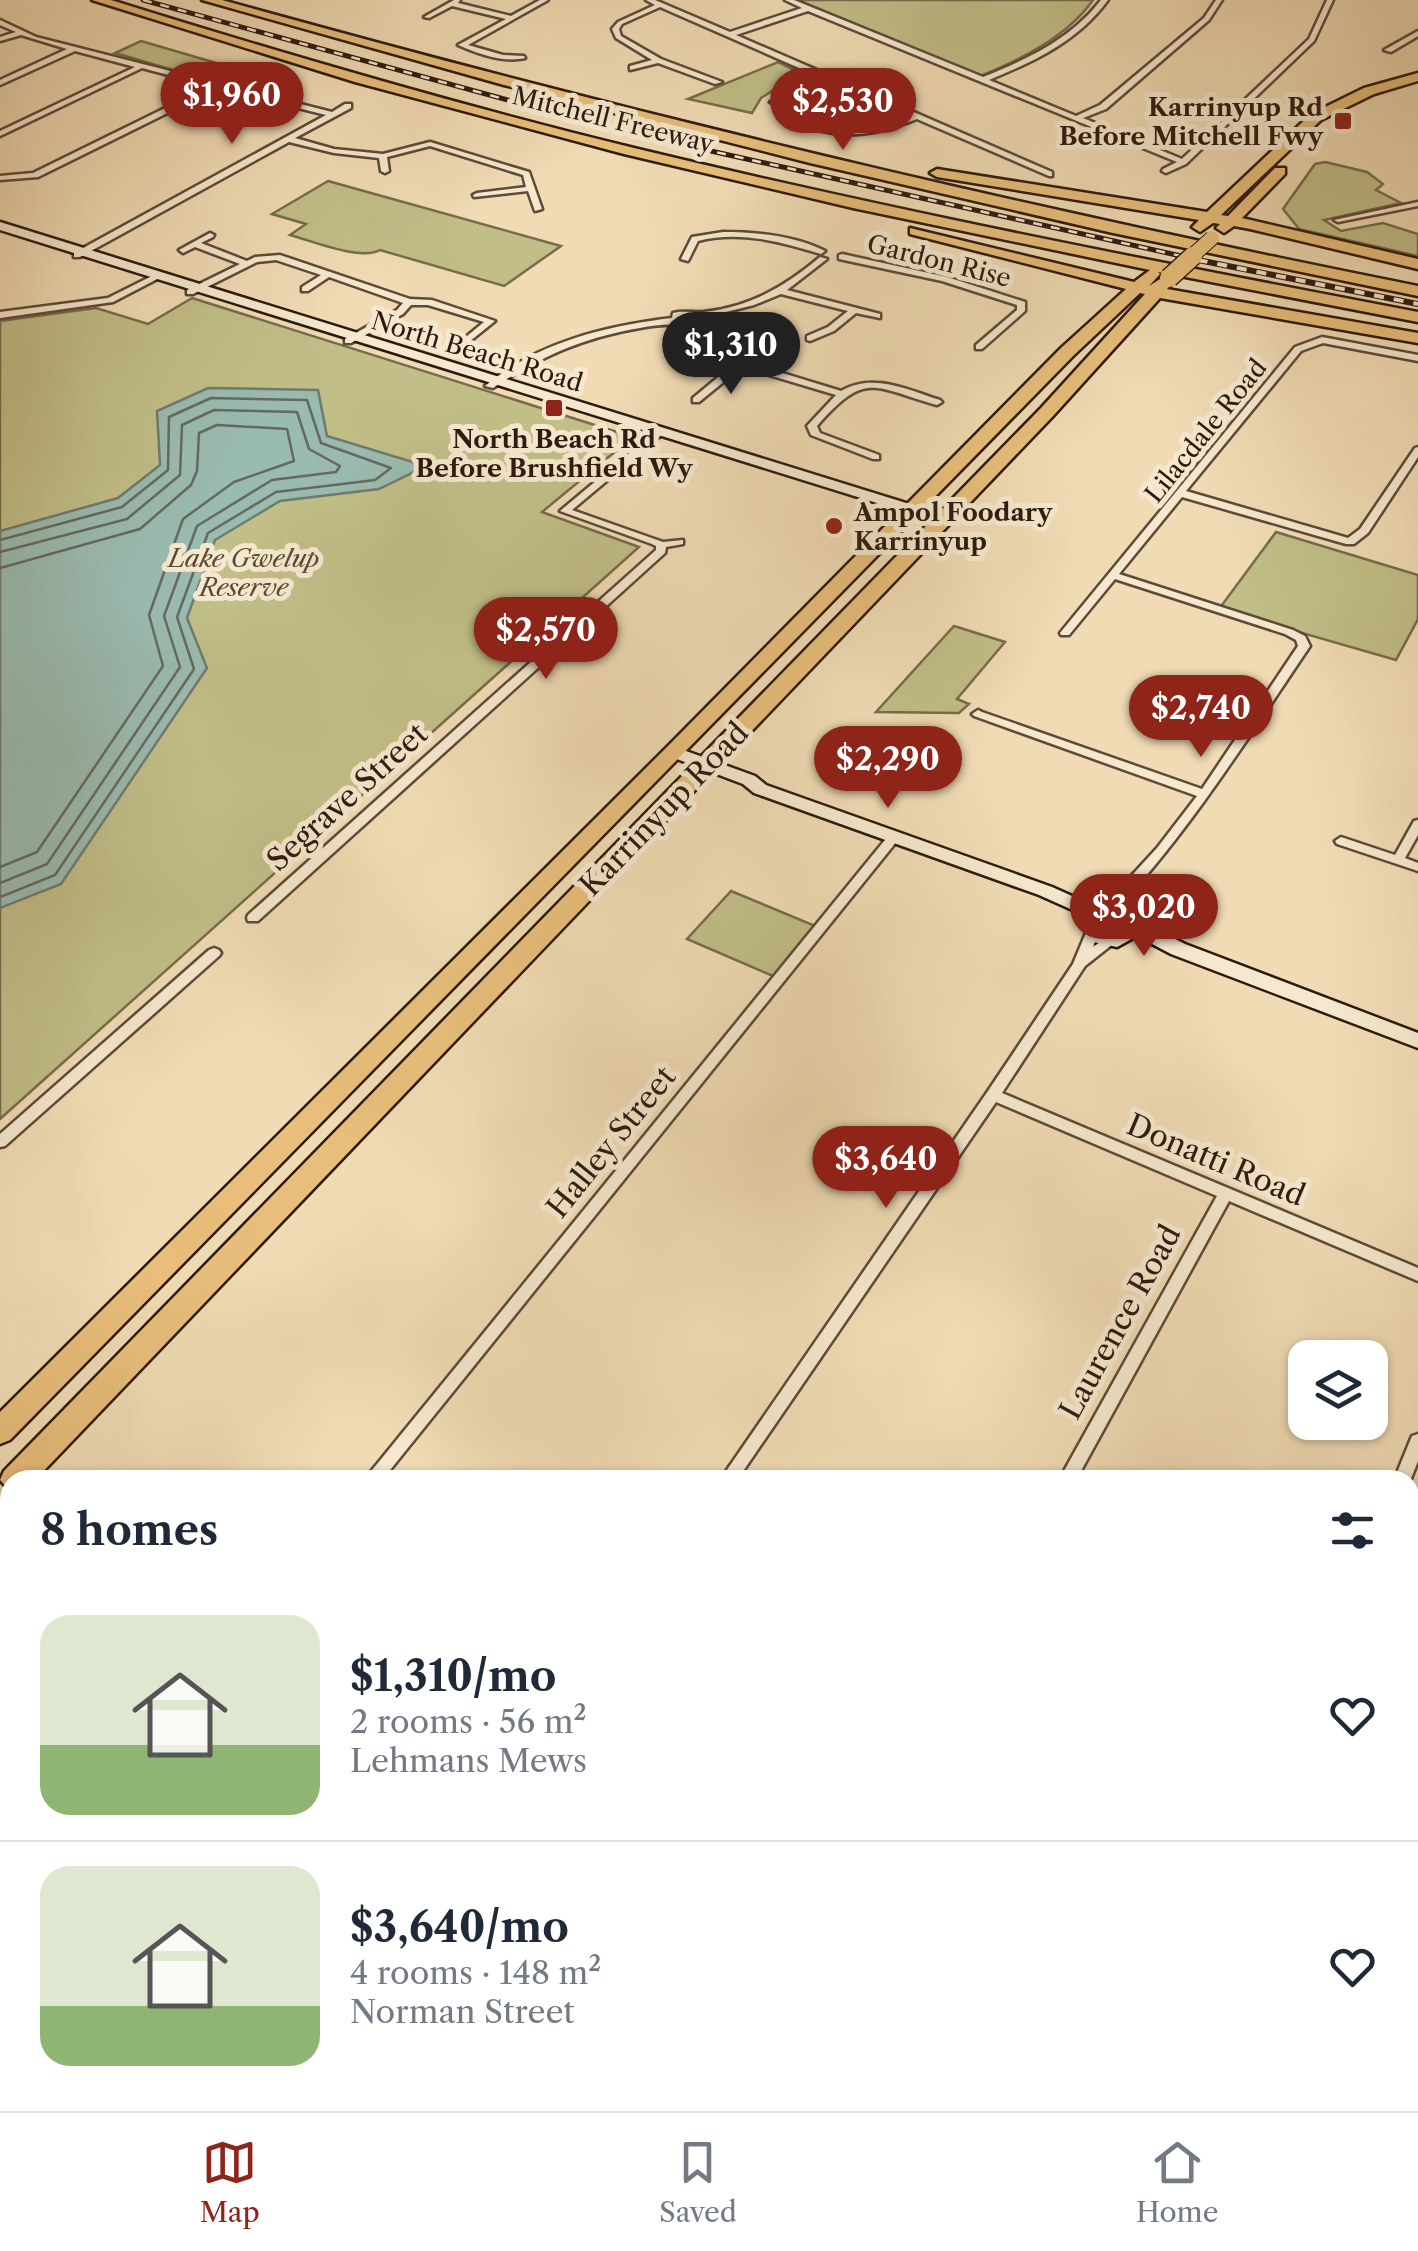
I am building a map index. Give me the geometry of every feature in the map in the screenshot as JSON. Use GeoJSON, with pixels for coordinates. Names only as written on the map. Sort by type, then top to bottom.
{"type":"FeatureCollection","features":[{"type":"Feature","properties":{"kind":"highway","name":"Mitchell Freeway"},"geometry":{"type":"LineString","coordinates":[[98,0],[409,93],[654,156],[1418,317]]}},
{"type":"Feature","properties":{"kind":"highway","name":"Mitchell Freeway"},"geometry":{"type":"LineString","coordinates":[[208,0],[618,112],[1028,211],[1418,291]]}},
{"type":"Feature","properties":{"kind":"highway","name":"Karrinyup Road"},"geometry":{"type":"LineString","coordinates":[[26,1470],[1096,360],[1132,318],[1153,283],[1192,234],[1316,117],[1369,91],[1418,77]]}},
{"type":"Feature","properties":{"kind":"highway","name":"Karrinyup Road"},"geometry":{"type":"LineString","coordinates":[[0,1430],[1067,352],[1232,221],[1314,139],[1355,109],[1418,84]]}},
{"type":"Feature","properties":{"kind":"highway"},"geometry":{"type":"LineString","coordinates":[[1316,117],[1329,120],[1355,109]]}},
{"type":"Feature","properties":{"kind":"highway"},"geometry":{"type":"LineString","coordinates":[[618,112],[974,180],[1232,221],[1418,264]]}},
{"type":"Feature","properties":{"kind":"highway"},"geometry":{"type":"LineString","coordinates":[[654,156],[718,180],[1094,280],[1114,291],[1111,304],[1093,328]]}},
{"type":"Feature","properties":{"kind":"highway"},"geometry":{"type":"LineString","coordinates":[[1262,190],[1250,216],[1279,230]]}},
{"type":"Feature","properties":{"kind":"highway"},"geometry":{"type":"LineString","coordinates":[[1118,204],[1199,209],[1222,204]]}},
{"type":"Feature","properties":{"kind":"highway"},"geometry":{"type":"LineString","coordinates":[[1043,265],[1153,283],[1230,308]]}},
{"type":"Feature","properties":{"kind":"highway"},"geometry":{"type":"LineString","coordinates":[[1318,298],[1418,325]]}},
{"type":"Feature","properties":{"kind":"highway"},"geometry":{"type":"LineString","coordinates":[[1132,318],[1175,305],[1230,308],[1418,338]]}},
{"type":"Feature","properties":{"kind":"highway"},"geometry":{"type":"LineString","coordinates":[[1067,352],[1096,360]]}},
{"type":"Feature","properties":{"kind":"highway"},"geometry":{"type":"LineString","coordinates":[[62,1368],[102,1392]]}},
{"type":"Feature","properties":{"kind":"main road","name":"North Beach Road"},"geometry":{"type":"LineString","coordinates":[[0,228],[939,522]]}},
{"type":"Feature","properties":{"kind":"main road"},"geometry":{"type":"LineString","coordinates":[[670,757],[740,788],[760,789],[893,838],[1110,926],[1418,1041]]}},
{"type":"Feature","properties":{"kind":"street"},"geometry":{"type":"LineString","coordinates":[[521,58],[462,45],[545,0]]}},
{"type":"Feature","properties":{"kind":"street"},"geometry":{"type":"LineString","coordinates":[[649,0],[1049,174]]}},
{"type":"Feature","properties":{"kind":"street"},"geometry":{"type":"LineString","coordinates":[[788,0],[1182,162]]}},
{"type":"Feature","properties":{"kind":"street"},"geometry":{"type":"LineString","coordinates":[[982,80],[1043,53],[1096,13],[1105,0]]}},
{"type":"Feature","properties":{"kind":"street"},"geometry":{"type":"LineString","coordinates":[[1077,118],[1103,108],[1205,21],[1219,0]]}},
{"type":"Feature","properties":{"kind":"street"},"geometry":{"type":"LineString","coordinates":[[1166,171],[1182,162],[1312,40],[1330,0]]}},
{"type":"Feature","properties":{"kind":"street"},"geometry":{"type":"LineString","coordinates":[[426,17],[456,2],[512,18]]}},
{"type":"Feature","properties":{"kind":"street"},"geometry":{"type":"LineString","coordinates":[[660,5],[625,19],[615,32],[621,41],[658,61],[718,82]]}},
{"type":"Feature","properties":{"kind":"street"},"geometry":{"type":"LineString","coordinates":[[729,34],[808,8]]}},
{"type":"Feature","properties":{"kind":"street"},"geometry":{"type":"LineString","coordinates":[[0,22],[74,49],[331,114]]}},
{"type":"Feature","properties":{"kind":"street"},"geometry":{"type":"LineString","coordinates":[[0,40],[23,32]]}},
{"type":"Feature","properties":{"kind":"street"},"geometry":{"type":"LineString","coordinates":[[1388,50],[1418,32]]}},
{"type":"Feature","properties":{"kind":"street"},"geometry":{"type":"LineString","coordinates":[[0,84],[74,49]]}},
{"type":"Feature","properties":{"kind":"street"},"geometry":{"type":"LineString","coordinates":[[633,68],[658,61]]}},
{"type":"Feature","properties":{"kind":"street"},"geometry":{"type":"LineString","coordinates":[[0,134],[144,66]]}},
{"type":"Feature","properties":{"kind":"street"},"geometry":{"type":"LineString","coordinates":[[0,178],[35,175],[217,85]]}},
{"type":"Feature","properties":{"kind":"street"},"geometry":{"type":"LineString","coordinates":[[774,102],[806,116],[812,126],[854,136],[874,134],[917,116]]}},
{"type":"Feature","properties":{"kind":"street"},"geometry":{"type":"LineString","coordinates":[[77,253],[348,106]]}},
{"type":"Feature","properties":{"kind":"street"},"geometry":{"type":"LineString","coordinates":[[288,138],[334,151],[383,156],[430,144],[526,174],[538,210]]}},
{"type":"Feature","properties":{"kind":"street"},"geometry":{"type":"LineString","coordinates":[[383,156],[384,172]]}},
{"type":"Feature","properties":{"kind":"street"},"geometry":{"type":"LineString","coordinates":[[476,195],[528,189]]}},
{"type":"Feature","properties":{"kind":"street"},"geometry":{"type":"LineString","coordinates":[[1338,220],[1418,204]]}},
{"type":"Feature","properties":{"kind":"street","name":"Gardon Rise"},"geometry":{"type":"LineString","coordinates":[[685,258],[694,239],[706,234],[781,239],[822,255],[837,250],[842,257],[932,276],[1022,304],[1021,311],[979,347]]}},
{"type":"Feature","properties":{"kind":"street"},"geometry":{"type":"LineString","coordinates":[[184,250],[210,235]]}},
{"type":"Feature","properties":{"kind":"street"},"geometry":{"type":"LineString","coordinates":[[196,244],[247,264]]}},
{"type":"Feature","properties":{"kind":"street"},"geometry":{"type":"LineString","coordinates":[[499,385],[552,349],[591,333],[694,319],[764,301],[784,292],[822,255]]}},
{"type":"Feature","properties":{"kind":"street"},"geometry":{"type":"LineString","coordinates":[[193,290],[247,264],[276,257],[409,302],[429,302],[491,321],[464,343]]}},
{"type":"Feature","properties":{"kind":"street"},"geometry":{"type":"LineString","coordinates":[[305,289],[328,274]]}},
{"type":"Feature","properties":{"kind":"street"},"geometry":{"type":"LineString","coordinates":[[0,315],[102,302],[153,277]]}},
{"type":"Feature","properties":{"kind":"street"},"geometry":{"type":"LineString","coordinates":[[784,292],[877,316]]}},
{"type":"Feature","properties":{"kind":"street"},"geometry":{"type":"LineString","coordinates":[[354,340],[409,302]]}},
{"type":"Feature","properties":{"kind":"street"},"geometry":{"type":"LineString","coordinates":[[810,338],[832,330],[852,312]]}},
{"type":"Feature","properties":{"kind":"street"},"geometry":{"type":"LineString","coordinates":[[694,319],[708,347],[741,363],[839,393]]}},
{"type":"Feature","properties":{"kind":"street","name":"Lilacdale Road"},"geometry":{"type":"LineString","coordinates":[[1065,633],[1298,349],[1311,341],[1335,341],[1418,358]]}},
{"type":"Feature","properties":{"kind":"street"},"geometry":{"type":"LineString","coordinates":[[696,400],[741,363]]}},
{"type":"Feature","properties":{"kind":"street"},"geometry":{"type":"LineString","coordinates":[[876,457],[816,435],[812,426],[839,393],[866,383],[937,402]]}},
{"type":"Feature","properties":{"kind":"street"},"geometry":{"type":"LineString","coordinates":[[656,434],[564,511],[661,545],[679,542]]}},
{"type":"Feature","properties":{"kind":"street"},"geometry":{"type":"LineString","coordinates":[[1181,493],[1350,542],[1364,531],[1418,450]]}},
{"type":"Feature","properties":{"kind":"street","name":"Segrave Street"},"geometry":{"type":"LineString","coordinates":[[253,918],[661,551],[661,545]]}},
{"type":"Feature","properties":{"kind":"street"},"geometry":{"type":"LineString","coordinates":[[735,1470],[1079,965],[1110,926],[1133,886],[1204,794],[1304,646],[1301,638],[1112,575]]}},
{"type":"Feature","properties":{"kind":"street"},"geometry":{"type":"LineString","coordinates":[[978,714],[1204,794]]}},
{"type":"Feature","properties":{"kind":"street"},"geometry":{"type":"LineString","coordinates":[[1398,860],[1418,824]]}},
{"type":"Feature","properties":{"kind":"street","name":"Halley Street"},"geometry":{"type":"LineString","coordinates":[[380,1470],[893,838]]}},
{"type":"Feature","properties":{"kind":"street"},"geometry":{"type":"LineString","coordinates":[[1341,841],[1418,867]]}},
{"type":"Feature","properties":{"kind":"street"},"geometry":{"type":"LineString","coordinates":[[1110,926],[1133,886]]}},
{"type":"Feature","properties":{"kind":"street"},"geometry":{"type":"LineString","coordinates":[[0,1142],[214,953]]}},
{"type":"Feature","properties":{"kind":"street","name":"Donatti Road"},"geometry":{"type":"LineString","coordinates":[[993,1095],[1418,1275]]}},
{"type":"Feature","properties":{"kind":"street","name":"Laurence Road"},"geometry":{"type":"LineString","coordinates":[[1073,1470],[1226,1194]]}},
{"type":"Feature","properties":{"kind":"street"},"geometry":{"type":"LineString","coordinates":[[1406,1470],[1418,1441]]}},
{"type":"Feature","properties":{"kind":"green space"},"geometry":{"type":"Polygon","coordinates":[[[797,0],[1093,0],[1056,36],[980,76],[797,0]]]}},
{"type":"Feature","properties":{"kind":"green space"},"geometry":{"type":"Polygon","coordinates":[[[141,41],[247,72],[221,84],[115,53],[141,41]]]}},
{"type":"Feature","properties":{"kind":"green space"},"geometry":{"type":"Polygon","coordinates":[[[778,62],[801,73],[761,98],[752,113],[688,99],[778,62]]]}},
{"type":"Feature","properties":{"kind":"green space"},"geometry":{"type":"Polygon","coordinates":[[[1325,162],[1367,172],[1383,184],[1376,190],[1401,203],[1324,220],[1341,231],[1383,223],[1418,234],[1418,256],[1299,229],[1283,209],[1315,164],[1325,162]]]}},
{"type":"Feature","properties":{"kind":"green space"},"geometry":{"type":"Polygon","coordinates":[[[328,181],[561,246],[504,286],[380,250],[349,252],[290,235],[306,224],[272,214],[328,181]]]}},
{"type":"Feature","properties":{"kind":"green space","name":"Lake Gwelup Reserve"},"geometry":{"type":"Polygon","coordinates":[[[192,298],[633,437],[542,512],[639,547],[0,1119],[0,321],[96,308],[148,324],[192,298]]]}},
{"type":"Feature","properties":{"kind":"green space"},"geometry":{"type":"Polygon","coordinates":[[[1276,532],[1418,575],[1418,619],[1396,660],[1219,609],[1276,532]]]}},
{"type":"Feature","properties":{"kind":"green space"},"geometry":{"type":"Polygon","coordinates":[[[954,626],[1005,642],[957,699],[969,704],[959,713],[876,712],[954,626]]]}},
{"type":"Feature","properties":{"kind":"green space"},"geometry":{"type":"Polygon","coordinates":[[[731,891],[820,928],[773,976],[687,939],[731,891]]]}},
{"type":"Feature","properties":{"kind":"water"},"geometry":{"type":"Polygon","coordinates":[[[208,388],[318,390],[327,436],[426,466],[379,489],[280,501],[215,540],[187,618],[207,668],[61,884],[0,908],[0,531],[118,498],[160,465],[157,411],[208,388]]]}},
{"type":"Feature","properties":{"kind":"railway"},"geometry":{"type":"LineString","coordinates":[[143,0],[617,130],[1190,258]]}},
{"type":"Feature","properties":{"kind":"railway"},"geometry":{"type":"LineString","coordinates":[[1178,256],[1418,304]]}},
{"type":"Feature","properties":{"kind":"place","name":"Karrinyup Rd Before Mitchell Fwy"},"geometry":{"type":"Point","coordinates":[1343,121]}},
{"type":"Feature","properties":{"kind":"place","name":"North Beach Rd Before Brushfield Wy"},"geometry":{"type":"Point","coordinates":[554,408]}},
{"type":"Feature","properties":{"kind":"place","name":"Ampol Foodary Karrinyup"},"geometry":{"type":"Point","coordinates":[834,526]}}]}
